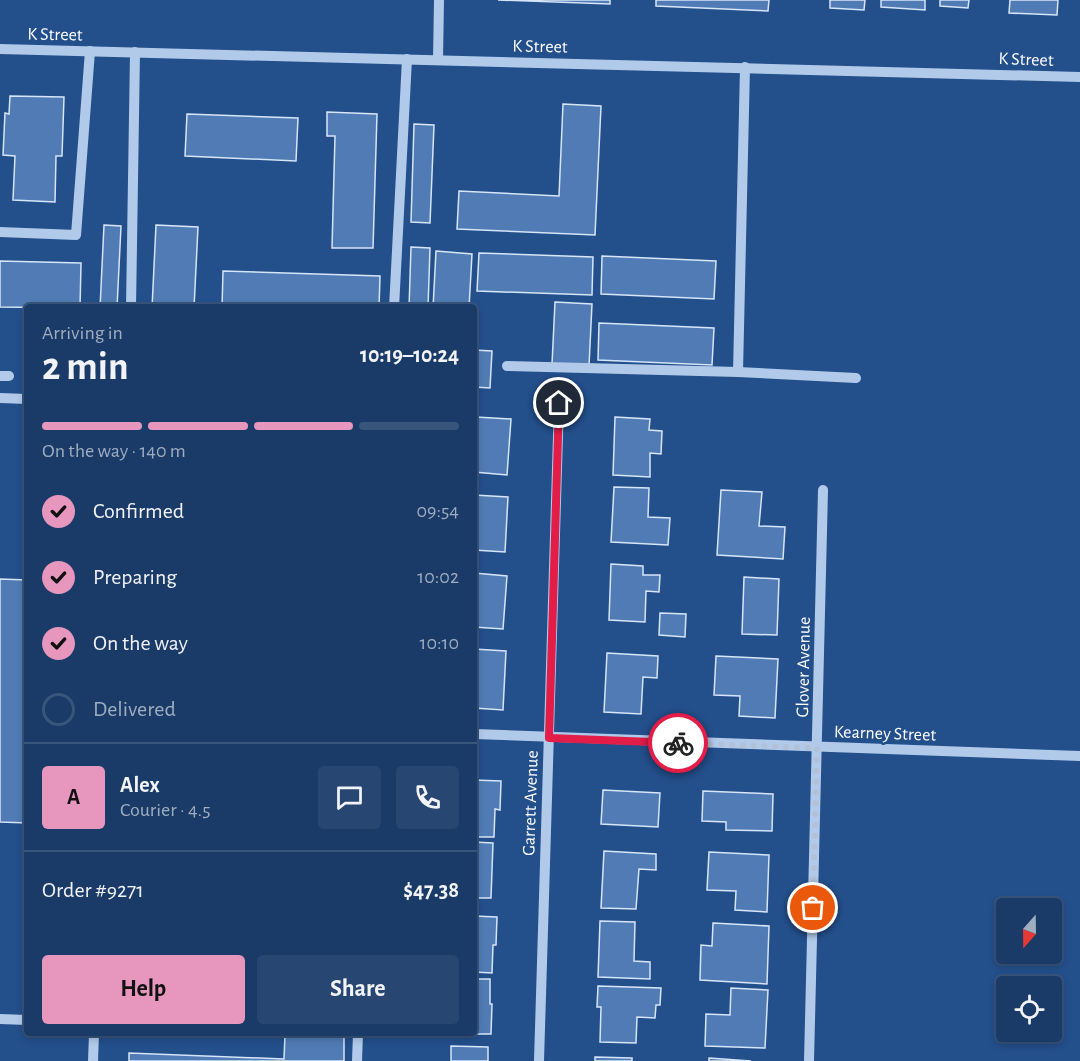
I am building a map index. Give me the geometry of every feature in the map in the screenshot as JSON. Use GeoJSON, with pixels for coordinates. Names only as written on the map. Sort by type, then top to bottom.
{"type":"FeatureCollection","features":[{"type":"Feature","properties":{"kind":"street"},"geometry":{"type":"LineString","coordinates":[[438,60],[439,0]]}},
{"type":"Feature","properties":{"kind":"street","name":"K Street"},"geometry":{"type":"LineString","coordinates":[[0,49],[1080,77]]}},
{"type":"Feature","properties":{"kind":"street"},"geometry":{"type":"LineString","coordinates":[[0,232],[76,235],[90,51]]}},
{"type":"Feature","properties":{"kind":"street"},"geometry":{"type":"LineString","coordinates":[[131,304],[135,52]]}},
{"type":"Feature","properties":{"kind":"street"},"geometry":{"type":"LineString","coordinates":[[394,304],[407,59]]}},
{"type":"Feature","properties":{"kind":"street"},"geometry":{"type":"LineString","coordinates":[[738,372],[745,67]]}},
{"type":"Feature","properties":{"kind":"street"},"geometry":{"type":"LineString","coordinates":[[507,366],[738,372],[856,378]]}},
{"type":"Feature","properties":{"kind":"street"},"geometry":{"type":"LineString","coordinates":[[0,398],[24,399]]}},
{"type":"Feature","properties":{"kind":"street","name":"Garrett Avenue"},"geometry":{"type":"LineString","coordinates":[[538,1061],[559,403]]}},
{"type":"Feature","properties":{"kind":"street","name":"Glover Avenue"},"geometry":{"type":"LineString","coordinates":[[809,1061],[823,489]]}},
{"type":"Feature","properties":{"kind":"street","name":"Kearney Street"},"geometry":{"type":"LineString","coordinates":[[477,734],[1080,756]]}},
{"type":"Feature","properties":{"kind":"street"},"geometry":{"type":"LineString","coordinates":[[0,1019],[24,1020]]}},
{"type":"Feature","properties":{"kind":"street"},"geometry":{"type":"LineString","coordinates":[[93,1061],[94,1036]]}},
{"type":"Feature","properties":{"kind":"street"},"geometry":{"type":"LineString","coordinates":[[357,1061],[358,1036]]}},
{"type":"Feature","properties":{"kind":"building"},"geometry":{"type":"Polygon","coordinates":[[[498,0],[610,0],[610,4],[498,0]]]}},
{"type":"Feature","properties":{"kind":"building"},"geometry":{"type":"Polygon","coordinates":[[[656,0],[769,0],[768,11],[656,6],[656,0]]]}},
{"type":"Feature","properties":{"kind":"building"},"geometry":{"type":"Polygon","coordinates":[[[830,0],[865,0],[864,10],[830,8],[830,0]]]}},
{"type":"Feature","properties":{"kind":"building"},"geometry":{"type":"Polygon","coordinates":[[[881,0],[925,0],[925,10],[881,7],[881,0]]]}},
{"type":"Feature","properties":{"kind":"building"},"geometry":{"type":"Polygon","coordinates":[[[940,0],[969,0],[968,8],[940,6],[940,0]]]}},
{"type":"Feature","properties":{"kind":"building"},"geometry":{"type":"Polygon","coordinates":[[[1010,0],[1058,0],[1057,15],[1009,13],[1010,0]]]}},
{"type":"Feature","properties":{"kind":"building"},"geometry":{"type":"Polygon","coordinates":[[[10,96],[64,97],[62,156],[56,156],[55,202],[13,200],[15,156],[3,155],[5,113],[9,114],[10,96]]]}},
{"type":"Feature","properties":{"kind":"building"},"geometry":{"type":"Polygon","coordinates":[[[563,104],[601,106],[595,235],[457,229],[459,191],[559,196],[563,104]]]}},
{"type":"Feature","properties":{"kind":"building"},"geometry":{"type":"Polygon","coordinates":[[[327,112],[377,114],[373,248],[332,248],[335,136],[327,136],[327,112]]]}},
{"type":"Feature","properties":{"kind":"building"},"geometry":{"type":"Polygon","coordinates":[[[187,114],[298,118],[296,161],[185,156],[187,114]]]}},
{"type":"Feature","properties":{"kind":"building"},"geometry":{"type":"Polygon","coordinates":[[[414,124],[434,125],[430,223],[411,222],[414,124]]]}},
{"type":"Feature","properties":{"kind":"building"},"geometry":{"type":"Polygon","coordinates":[[[104,225],[121,226],[117,304],[100,304],[104,225]]]}},
{"type":"Feature","properties":{"kind":"building"},"geometry":{"type":"Polygon","coordinates":[[[156,225],[198,227],[194,304],[152,304],[156,225]]]}},
{"type":"Feature","properties":{"kind":"building"},"geometry":{"type":"Polygon","coordinates":[[[411,247],[430,248],[428,304],[409,304],[411,247]]]}},
{"type":"Feature","properties":{"kind":"building"},"geometry":{"type":"Polygon","coordinates":[[[436,251],[472,254],[469,304],[433,304],[436,251]]]}},
{"type":"Feature","properties":{"kind":"building"},"geometry":{"type":"Polygon","coordinates":[[[479,253],[593,257],[592,295],[477,291],[479,253]]]}},
{"type":"Feature","properties":{"kind":"building"},"geometry":{"type":"Polygon","coordinates":[[[602,256],[716,261],[714,299],[601,294],[602,256]]]}},
{"type":"Feature","properties":{"kind":"building"},"geometry":{"type":"Polygon","coordinates":[[[0,261],[81,263],[80,304],[24,304],[24,307],[0,307],[0,261]]]}},
{"type":"Feature","properties":{"kind":"building"},"geometry":{"type":"Polygon","coordinates":[[[223,271],[380,276],[379,304],[222,304],[223,271]]]}},
{"type":"Feature","properties":{"kind":"building"},"geometry":{"type":"Polygon","coordinates":[[[555,302],[592,304],[589,366],[552,364],[555,302]]]}},
{"type":"Feature","properties":{"kind":"building"},"geometry":{"type":"Polygon","coordinates":[[[599,323],[714,328],[712,365],[598,360],[599,323]]]}},
{"type":"Feature","properties":{"kind":"building"},"geometry":{"type":"Polygon","coordinates":[[[477,350],[492,351],[490,388],[477,387],[477,350]]]}},
{"type":"Feature","properties":{"kind":"building"},"geometry":{"type":"Polygon","coordinates":[[[477,417],[511,419],[507,475],[477,472],[477,417]]]}},
{"type":"Feature","properties":{"kind":"building"},"geometry":{"type":"Polygon","coordinates":[[[615,417],[650,419],[649,430],[662,431],[661,454],[650,453],[650,477],[613,475],[615,417]]]}},
{"type":"Feature","properties":{"kind":"building"},"geometry":{"type":"Polygon","coordinates":[[[614,487],[649,488],[648,517],[670,518],[668,545],[611,542],[614,487]]]}},
{"type":"Feature","properties":{"kind":"building"},"geometry":{"type":"Polygon","coordinates":[[[721,490],[762,492],[759,526],[785,527],[783,559],[717,555],[721,490]]]}},
{"type":"Feature","properties":{"kind":"building"},"geometry":{"type":"Polygon","coordinates":[[[477,495],[508,497],[505,552],[477,550],[477,495]]]}},
{"type":"Feature","properties":{"kind":"building"},"geometry":{"type":"Polygon","coordinates":[[[611,564],[643,566],[643,575],[660,575],[659,592],[646,591],[645,622],[609,620],[611,564]]]}},
{"type":"Feature","properties":{"kind":"building"},"geometry":{"type":"Polygon","coordinates":[[[477,573],[507,576],[503,629],[477,627],[477,573]]]}},
{"type":"Feature","properties":{"kind":"building"},"geometry":{"type":"Polygon","coordinates":[[[744,577],[779,579],[777,635],[742,634],[744,577]]]}},
{"type":"Feature","properties":{"kind":"building"},"geometry":{"type":"Polygon","coordinates":[[[0,579],[24,580],[24,823],[0,822],[0,579]]]}},
{"type":"Feature","properties":{"kind":"building"},"geometry":{"type":"Polygon","coordinates":[[[660,613],[686,614],[685,637],[659,635],[660,613]]]}},
{"type":"Feature","properties":{"kind":"building"},"geometry":{"type":"Polygon","coordinates":[[[477,649],[506,651],[503,710],[477,708],[477,649]]]}},
{"type":"Feature","properties":{"kind":"building"},"geometry":{"type":"Polygon","coordinates":[[[607,653],[658,656],[657,678],[643,677],[641,714],[604,712],[607,653]]]}},
{"type":"Feature","properties":{"kind":"building"},"geometry":{"type":"Polygon","coordinates":[[[716,656],[778,659],[775,718],[739,716],[740,696],[714,695],[716,656]]]}},
{"type":"Feature","properties":{"kind":"building"},"geometry":{"type":"Polygon","coordinates":[[[477,780],[501,781],[500,810],[495,809],[494,837],[477,837],[477,780]]]}},
{"type":"Feature","properties":{"kind":"building"},"geometry":{"type":"Polygon","coordinates":[[[603,790],[660,793],[658,827],[601,824],[603,790]]]}},
{"type":"Feature","properties":{"kind":"building"},"geometry":{"type":"Polygon","coordinates":[[[703,791],[773,794],[772,831],[726,830],[726,822],[702,821],[703,791]]]}},
{"type":"Feature","properties":{"kind":"building"},"geometry":{"type":"Polygon","coordinates":[[[477,842],[493,843],[491,898],[477,898],[477,842]]]}},
{"type":"Feature","properties":{"kind":"building"},"geometry":{"type":"Polygon","coordinates":[[[604,851],[656,854],[656,870],[639,869],[636,909],[601,908],[604,851]]]}},
{"type":"Feature","properties":{"kind":"building"},"geometry":{"type":"Polygon","coordinates":[[[709,852],[769,855],[767,912],[735,910],[736,891],[707,890],[709,852]]]}},
{"type":"Feature","properties":{"kind":"building"},"geometry":{"type":"Polygon","coordinates":[[[477,916],[497,917],[492,973],[477,972],[477,916]]]}},
{"type":"Feature","properties":{"kind":"building"},"geometry":{"type":"Polygon","coordinates":[[[600,921],[635,922],[634,961],[650,962],[650,979],[598,977],[600,921]]]}},
{"type":"Feature","properties":{"kind":"building"},"geometry":{"type":"Polygon","coordinates":[[[713,923],[769,926],[767,984],[700,980],[701,945],[712,946],[713,923]]]}},
{"type":"Feature","properties":{"kind":"building"},"geometry":{"type":"Polygon","coordinates":[[[477,979],[490,979],[491,1034],[477,1034],[477,979]]]}},
{"type":"Feature","properties":{"kind":"building"},"geometry":{"type":"Polygon","coordinates":[[[598,986],[661,988],[660,1005],[656,1005],[655,1018],[637,1017],[636,1043],[600,1042],[601,1007],[597,1007],[598,986]]]}},
{"type":"Feature","properties":{"kind":"building"},"geometry":{"type":"Polygon","coordinates":[[[731,988],[768,990],[765,1048],[705,1046],[706,1014],[730,1015],[731,988]]]}},
{"type":"Feature","properties":{"kind":"building"},"geometry":{"type":"Polygon","coordinates":[[[285,1036],[344,1036],[344,1061],[129,1061],[129,1053],[284,1059],[285,1036]]]}},
{"type":"Feature","properties":{"kind":"building"},"geometry":{"type":"Polygon","coordinates":[[[451,1046],[488,1047],[488,1061],[451,1061],[451,1046]]]}},
{"type":"Feature","properties":{"kind":"building"},"geometry":{"type":"Polygon","coordinates":[[[595,1057],[632,1058],[632,1061],[595,1061],[595,1057]]]}},
{"type":"Feature","properties":{"kind":"building"},"geometry":{"type":"Polygon","coordinates":[[[709,1058],[751,1061],[709,1061],[709,1058]]]}},
{"type":"Feature","properties":{"kind":"way so far"},"geometry":{"type":"LineString","coordinates":[[678,743],[817,748],[813,908]]}},
{"type":"Feature","properties":{"kind":"route"},"geometry":{"type":"LineString","coordinates":[[559,403],[549,738],[678,743]]}}]}
